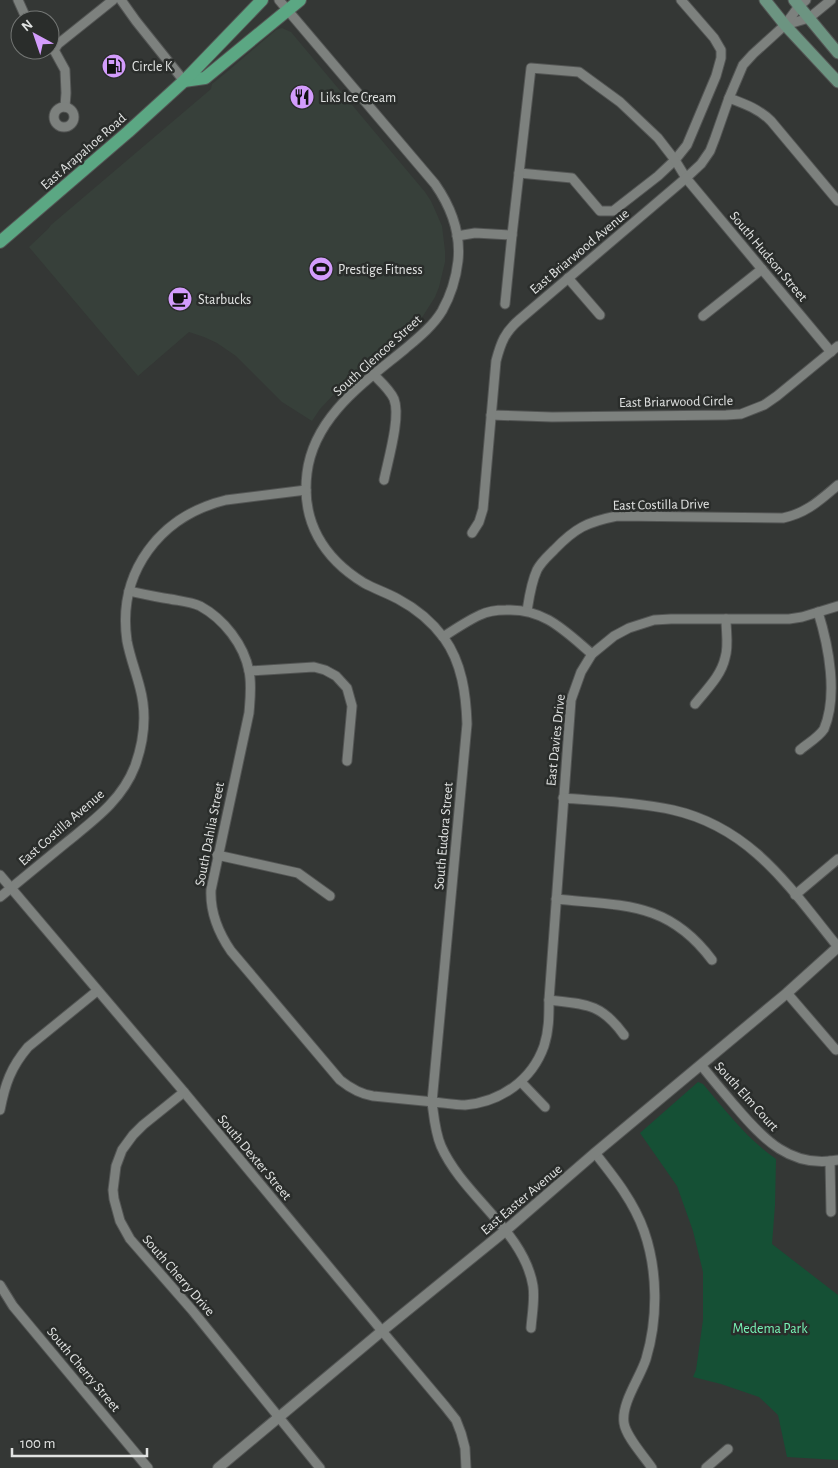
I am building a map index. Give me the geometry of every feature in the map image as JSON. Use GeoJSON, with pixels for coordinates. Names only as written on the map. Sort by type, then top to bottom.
{"type":"FeatureCollection","features":[{"type":"Feature","properties":{"kind":"main road","name":"East Arapahoe Road"},"geometry":{"type":"LineString","coordinates":[[0,242],[128,132],[184,81],[262,0]]}},
{"type":"Feature","properties":{"kind":"main road","name":"East Arapahoe Road"},"geometry":{"type":"LineString","coordinates":[[184,81],[205,78],[300,0]]}},
{"type":"Feature","properties":{"kind":"main road"},"geometry":{"type":"LineString","coordinates":[[765,0],[785,25],[838,82]]}},
{"type":"Feature","properties":{"kind":"main road"},"geometry":{"type":"LineString","coordinates":[[799,2],[809,18],[838,53]]}},
{"type":"Feature","properties":{"kind":"street"},"geometry":{"type":"LineString","coordinates":[[60,42],[113,0]]}},
{"type":"Feature","properties":{"kind":"street"},"geometry":{"type":"LineString","coordinates":[[121,0],[184,81]]}},
{"type":"Feature","properties":{"kind":"street","name":"South Glencoe Street"},"geometry":{"type":"LineString","coordinates":[[279,0],[435,184],[443,195],[452,214],[457,236],[457,272],[453,287],[441,312],[423,334],[337,409],[319,434],[310,459],[306,490]]}},
{"type":"Feature","properties":{"kind":"street"},"geometry":{"type":"LineString","coordinates":[[504,304],[519,173],[572,178],[600,211],[613,211],[658,176],[687,145],[716,76],[721,58],[721,50],[714,38],[681,0]]}},
{"type":"Feature","properties":{"kind":"street"},"geometry":{"type":"LineString","coordinates":[[785,25],[809,18],[831,0]]}},
{"type":"Feature","properties":{"kind":"street"},"geometry":{"type":"LineString","coordinates":[[785,25],[799,2]]}},
{"type":"Feature","properties":{"kind":"street","name":"East Briarwood Avenue"},"geometry":{"type":"LineString","coordinates":[[472,533],[479,522],[483,509],[496,361],[509,328],[701,164],[710,151],[743,65],[785,25]]}},
{"type":"Feature","properties":{"kind":"street"},"geometry":{"type":"LineString","coordinates":[[59,60],[65,70],[66,93],[64,108]]}},
{"type":"Feature","properties":{"kind":"street","name":"South Hudson Street"},"geometry":{"type":"LineString","coordinates":[[519,173],[531,68],[578,72],[620,102],[658,138],[686,178],[762,269],[834,349]]}},
{"type":"Feature","properties":{"kind":"street"},"geometry":{"type":"LineString","coordinates":[[729,98],[751,106],[771,121],[838,201]]}},
{"type":"Feature","properties":{"kind":"street"},"geometry":{"type":"LineString","coordinates":[[457,236],[474,233],[512,235]]}},
{"type":"Feature","properties":{"kind":"street"},"geometry":{"type":"LineString","coordinates":[[703,316],[762,269]]}},
{"type":"Feature","properties":{"kind":"street"},"geometry":{"type":"LineString","coordinates":[[568,278],[600,315]]}},
{"type":"Feature","properties":{"kind":"street","name":"East Briarwood Circle"},"geometry":{"type":"LineString","coordinates":[[492,415],[561,417],[741,414],[764,405],[777,396],[834,349]]}},
{"type":"Feature","properties":{"kind":"street"},"geometry":{"type":"LineString","coordinates":[[374,375],[390,392],[396,412],[384,480]]}},
{"type":"Feature","properties":{"kind":"street","name":"East Costilla Drive"},"geometry":{"type":"LineString","coordinates":[[527,612],[537,569],[568,535],[591,522],[617,516],[783,518],[811,508],[838,485]]}},
{"type":"Feature","properties":{"kind":"street","name":"East Costilla Avenue"},"geometry":{"type":"LineString","coordinates":[[0,897],[103,813],[121,792],[134,769],[140,750],[144,716],[141,689],[132,665],[127,641],[127,602],[129,591],[142,558],[154,542],[174,523],[188,514],[213,503],[306,490]]}},
{"type":"Feature","properties":{"kind":"street","name":"South Eudora Street"},"geometry":{"type":"LineString","coordinates":[[306,490],[308,512],[312,526],[327,550],[347,571],[365,583],[400,600],[431,624],[449,646],[461,674],[466,696],[467,724],[432,1102],[436,1134],[448,1159],[505,1231],[520,1252],[529,1272],[533,1286],[534,1302],[530,1328]]}},
{"type":"Feature","properties":{"kind":"street","name":"South Dahlia Street"},"geometry":{"type":"LineString","coordinates":[[129,591],[200,606],[217,618],[234,636],[242,650],[249,671],[251,687],[249,713],[211,890],[214,918],[221,937],[230,951],[348,1087],[364,1094],[432,1102]]}},
{"type":"Feature","properties":{"kind":"street","name":"East Davies Drive"},"geometry":{"type":"LineString","coordinates":[[432,1102],[464,1105],[483,1101],[509,1091],[521,1082],[531,1070],[544,1046],[547,1032],[571,700],[580,672],[592,654],[614,636],[629,628],[654,620],[671,618],[789,619],[838,606]]}},
{"type":"Feature","properties":{"kind":"street"},"geometry":{"type":"LineString","coordinates":[[443,637],[480,614],[495,610],[514,609],[539,614],[560,626],[592,654]]}},
{"type":"Feature","properties":{"kind":"street"},"geometry":{"type":"LineString","coordinates":[[800,750],[824,729],[831,717],[836,698],[829,648],[818,612]]}},
{"type":"Feature","properties":{"kind":"street"},"geometry":{"type":"LineString","coordinates":[[695,704],[719,673],[725,659],[727,652],[726,619]]}},
{"type":"Feature","properties":{"kind":"street"},"geometry":{"type":"LineString","coordinates":[[249,671],[314,667],[336,676],[346,688],[352,706],[347,761]]}},
{"type":"Feature","properties":{"kind":"street"},"geometry":{"type":"LineString","coordinates":[[563,798],[652,806],[672,810],[704,820],[738,838],[769,864],[838,947]]}},
{"type":"Feature","properties":{"kind":"street"},"geometry":{"type":"LineString","coordinates":[[218,855],[298,873],[330,896]]}},
{"type":"Feature","properties":{"kind":"street"},"geometry":{"type":"LineString","coordinates":[[795,895],[838,859]]}},
{"type":"Feature","properties":{"kind":"street","name":"South Dexter Street"},"geometry":{"type":"LineString","coordinates":[[0,875],[184,1092],[445,1406],[456,1420],[461,1433],[466,1448],[466,1468]]}},
{"type":"Feature","properties":{"kind":"street"},"geometry":{"type":"LineString","coordinates":[[556,899],[629,906],[652,912],[685,931],[701,945],[712,960]]}},
{"type":"Feature","properties":{"kind":"street","name":"East Easter Avenue"},"geometry":{"type":"LineString","coordinates":[[218,1468],[505,1231],[787,993],[838,947]]}},
{"type":"Feature","properties":{"kind":"street"},"geometry":{"type":"LineString","coordinates":[[0,1110],[4,1087],[12,1068],[20,1056],[28,1047],[97,991]]}},
{"type":"Feature","properties":{"kind":"street"},"geometry":{"type":"LineString","coordinates":[[787,993],[836,1050]]}},
{"type":"Feature","properties":{"kind":"street"},"geometry":{"type":"LineString","coordinates":[[548,1000],[581,1003],[590,1006],[607,1015],[615,1022],[624,1035]]}},
{"type":"Feature","properties":{"kind":"street","name":"South Elm Court"},"geometry":{"type":"LineString","coordinates":[[701,1065],[756,1131],[777,1148],[796,1157],[817,1161],[834,1161],[831,1212]]}},
{"type":"Feature","properties":{"kind":"street"},"geometry":{"type":"LineString","coordinates":[[521,1082],[545,1106]]}},
{"type":"Feature","properties":{"kind":"street","name":"South Cherry Drive"},"geometry":{"type":"LineString","coordinates":[[184,1092],[143,1125],[122,1150],[116,1166],[113,1190],[120,1220],[130,1239],[192,1310],[320,1468]]}},
{"type":"Feature","properties":{"kind":"street"},"geometry":{"type":"LineString","coordinates":[[595,1154],[615,1178],[630,1202],[643,1229],[652,1262],[654,1309],[650,1343],[643,1367],[623,1416],[627,1433],[652,1468]]}},
{"type":"Feature","properties":{"kind":"street","name":"South Cherry Street"},"geometry":{"type":"LineString","coordinates":[[0,1286],[13,1306],[148,1468]]}},
{"type":"Feature","properties":{"kind":"street"},"geometry":{"type":"LineString","coordinates":[[706,1468],[728,1449]]}},
{"type":"Feature","properties":{"kind":"shaded area"},"geometry":{"type":"Polygon","coordinates":[[[282,28],[291,32],[425,192],[442,226],[445,251],[445,262],[439,287],[423,316],[410,330],[336,392],[312,421],[282,402],[236,356],[217,343],[189,332],[138,376],[29,247],[51,225],[211,89],[212,84],[276,30],[282,28]]]}},
{"type":"Feature","properties":{"kind":"green space","name":"Medema Park"},"geometry":{"type":"Polygon","coordinates":[[[698,1082],[703,1084],[746,1134],[776,1159],[772,1244],[838,1295],[838,1460],[787,1457],[778,1415],[759,1397],[693,1377],[696,1370],[703,1320],[703,1272],[693,1231],[677,1186],[640,1133],[698,1082]]]}},
{"type":"Feature","properties":{"kind":"place","name":"Circle K"},"geometry":{"type":"Point","coordinates":[114,66]}},
{"type":"Feature","properties":{"kind":"place","name":"Liks Ice Cream"},"geometry":{"type":"Point","coordinates":[302,97]}},
{"type":"Feature","properties":{"kind":"place","name":"Prestige Fitness"},"geometry":{"type":"Point","coordinates":[321,269]}},
{"type":"Feature","properties":{"kind":"place","name":"Starbucks"},"geometry":{"type":"Point","coordinates":[180,299]}}]}
